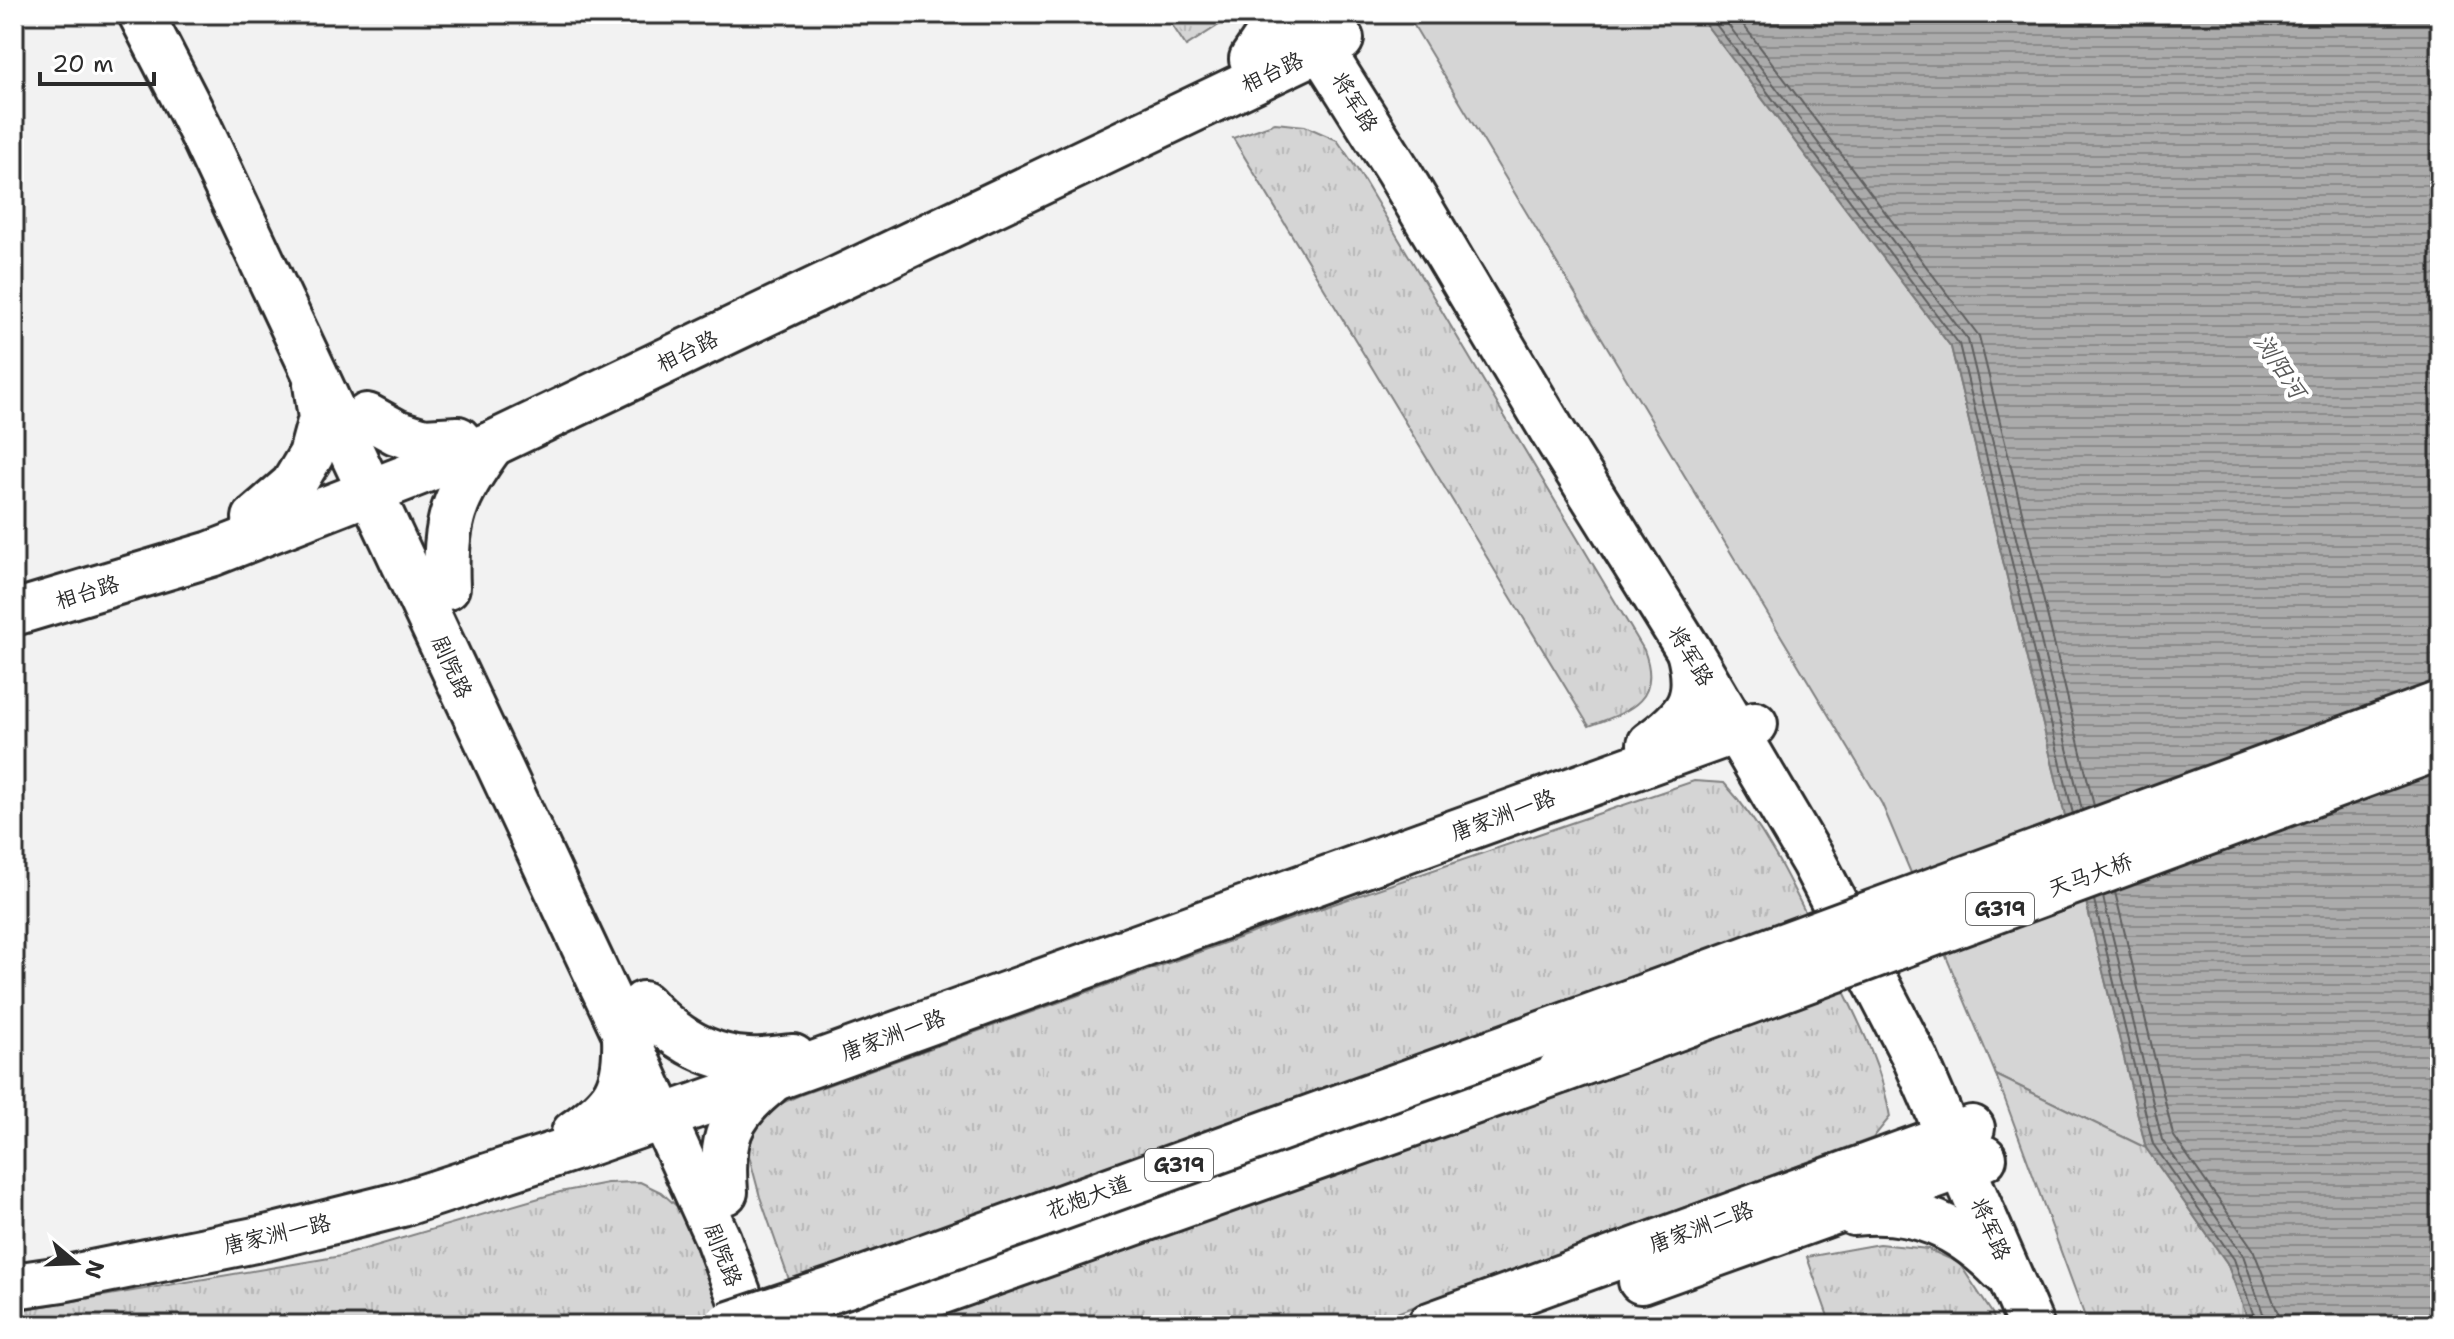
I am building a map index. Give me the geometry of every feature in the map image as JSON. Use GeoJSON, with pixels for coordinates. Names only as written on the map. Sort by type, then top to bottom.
{"type":"FeatureCollection","features":[{"type":"Feature","properties":{"kind":"main road","name":"剧院路"},"geometry":{"type":"LineString","coordinates":[[141,14],[200,129],[315,373],[447,587],[709,1188],[779,1325]]}},
{"type":"Feature","properties":{"kind":"main road","name":"剧院路"},"geometry":{"type":"LineString","coordinates":[[173,14],[225,114],[367,416],[380,479],[404,565],[634,1019]]}},
{"type":"Feature","properties":{"kind":"main road","name":"相台路"},"geometry":{"type":"LineString","coordinates":[[14,613],[211,554],[274,520],[475,442],[1244,74],[1315,26]]}},
{"type":"Feature","properties":{"kind":"main road","name":"将军路"},"geometry":{"type":"LineString","coordinates":[[1315,26],[1360,109],[1553,432],[1688,649],[1741,720],[1840,866],[1940,1055],[1967,1147],[2031,1325]]}},
{"type":"Feature","properties":{"kind":"main road","name":"将军路"},"geometry":{"type":"LineString","coordinates":[[1315,26],[1571,426],[1741,720],[1768,785],[1813,861],[1909,1046],[1967,1147],[2055,1325]]}},
{"type":"Feature","properties":{"kind":"main road"},"geometry":{"type":"LineString","coordinates":[[1244,74],[1271,86],[1329,92],[1360,109]]}},
{"type":"Feature","properties":{"kind":"main road"},"geometry":{"type":"LineString","coordinates":[[315,373],[321,418],[311,455],[274,520],[336,523],[359,529],[382,544],[404,565]]}},
{"type":"Feature","properties":{"kind":"main road"},"geometry":{"type":"LineString","coordinates":[[367,416],[396,432],[424,441],[475,442],[469,475],[452,510],[445,546],[447,587]]}},
{"type":"Feature","properties":{"kind":"main road","name":"相台路"},"geometry":{"type":"LineString","coordinates":[[14,593],[274,520]]}},
{"type":"Feature","properties":{"kind":"main road"},"geometry":{"type":"LineString","coordinates":[[1658,750],[1687,712],[1693,696],[1694,673],[1688,649]]}},
{"type":"Feature","properties":{"kind":"main road","name":"天马大桥"},"geometry":{"type":"LineString","coordinates":[[1630,1002],[2440,704]]}},
{"type":"Feature","properties":{"kind":"main road","name":"唐家洲一路"},"geometry":{"type":"LineString","coordinates":[[14,1286],[270,1237],[402,1204],[1741,720]]}},
{"type":"Feature","properties":{"kind":"main road","name":"天马大桥"},"geometry":{"type":"LineString","coordinates":[[1560,1071],[2440,747]]}},
{"type":"Feature","properties":{"kind":"main road"},"geometry":{"type":"LineString","coordinates":[[1658,750],[1725,758],[1744,765],[1768,785]]}},
{"type":"Feature","properties":{"kind":"main road","name":"花炮大道"},"geometry":{"type":"LineString","coordinates":[[727,1325],[844,1286],[1630,1002]]}},
{"type":"Feature","properties":{"kind":"main road"},"geometry":{"type":"LineString","coordinates":[[576,1140],[619,1093],[634,1019],[663,1026],[716,1054],[784,1068]]}},
{"type":"Feature","properties":{"kind":"main road"},"geometry":{"type":"LineString","coordinates":[[1869,1166],[1888,1149],[1901,1131],[1914,1076],[1909,1046]]}},
{"type":"Feature","properties":{"kind":"main road"},"geometry":{"type":"LineString","coordinates":[[576,1140],[641,1148],[709,1188],[731,1125],[749,1099],[784,1068]]}},
{"type":"Feature","properties":{"kind":"main road","name":"花炮大道"},"geometry":{"type":"LineString","coordinates":[[847,1325],[1560,1071]]}},
{"type":"Feature","properties":{"kind":"main road","name":"唐家洲一路"},"geometry":{"type":"LineString","coordinates":[[14,1269],[61,1263],[266,1223],[576,1140]]}},
{"type":"Feature","properties":{"kind":"main road","name":"唐家洲二路"},"geometry":{"type":"LineString","coordinates":[[1430,1325],[1869,1166],[1967,1147]]}},
{"type":"Feature","properties":{"kind":"main road","name":"唐家洲二路"},"geometry":{"type":"LineString","coordinates":[[1519,1325],[1820,1217],[1967,1147]]}},
{"type":"Feature","properties":{"kind":"main road","name":"剧院路"},"geometry":{"type":"LineString","coordinates":[[709,1188],[718,1239],[750,1325]]}},
{"type":"Feature","properties":{"kind":"main road"},"geometry":{"type":"LineString","coordinates":[[1820,1217],[1882,1210],[1924,1217],[1963,1235],[2016,1284]]}},
{"type":"Feature","properties":{"kind":"green space"},"geometry":{"type":"Polygon","coordinates":[[[1165,14],[1236,14],[1186,46],[1165,14]]]}},
{"type":"Feature","properties":{"kind":"green space"},"geometry":{"type":"Polygon","coordinates":[[[1407,14],[1698,14],[1951,347],[2146,1148],[1996,1075],[1882,804],[1407,14]]]}},
{"type":"Feature","properties":{"kind":"green space"},"geometry":{"type":"Polygon","coordinates":[[[1275,123],[1305,126],[1337,140],[1357,169],[1644,650],[1649,667],[1646,693],[1629,709],[1589,726],[1233,138],[1275,123]]]}},
{"type":"Feature","properties":{"kind":"green space"},"geometry":{"type":"Polygon","coordinates":[[[1694,781],[1724,783],[1769,844],[1793,888],[1856,1015],[1880,1075],[1890,1117],[1873,1138],[1364,1325],[805,1325],[760,1197],[748,1152],[756,1128],[771,1108],[1325,907],[1694,781]]]}},
{"type":"Feature","properties":{"kind":"green space"},"geometry":{"type":"Polygon","coordinates":[[[1996,1075],[2146,1148],[2227,1263],[2250,1325],[2088,1325],[1996,1075]]]}},
{"type":"Feature","properties":{"kind":"green space"},"geometry":{"type":"Polygon","coordinates":[[[640,1182],[661,1192],[681,1210],[725,1325],[14,1325],[14,1311],[341,1256],[560,1192],[607,1183],[640,1182]]]}},
{"type":"Feature","properties":{"kind":"green space"},"geometry":{"type":"Polygon","coordinates":[[[1879,1244],[1928,1249],[1959,1263],[1992,1313],[1996,1325],[1831,1325],[1807,1257],[1879,1244]]]}},
{"type":"Feature","properties":{"kind":"water","name":"浏阳河"},"geometry":{"type":"Polygon","coordinates":[[[1698,14],[2440,14],[2440,1325],[2250,1325],[2227,1263],[2146,1148],[1951,347],[1698,14]]]}}]}
